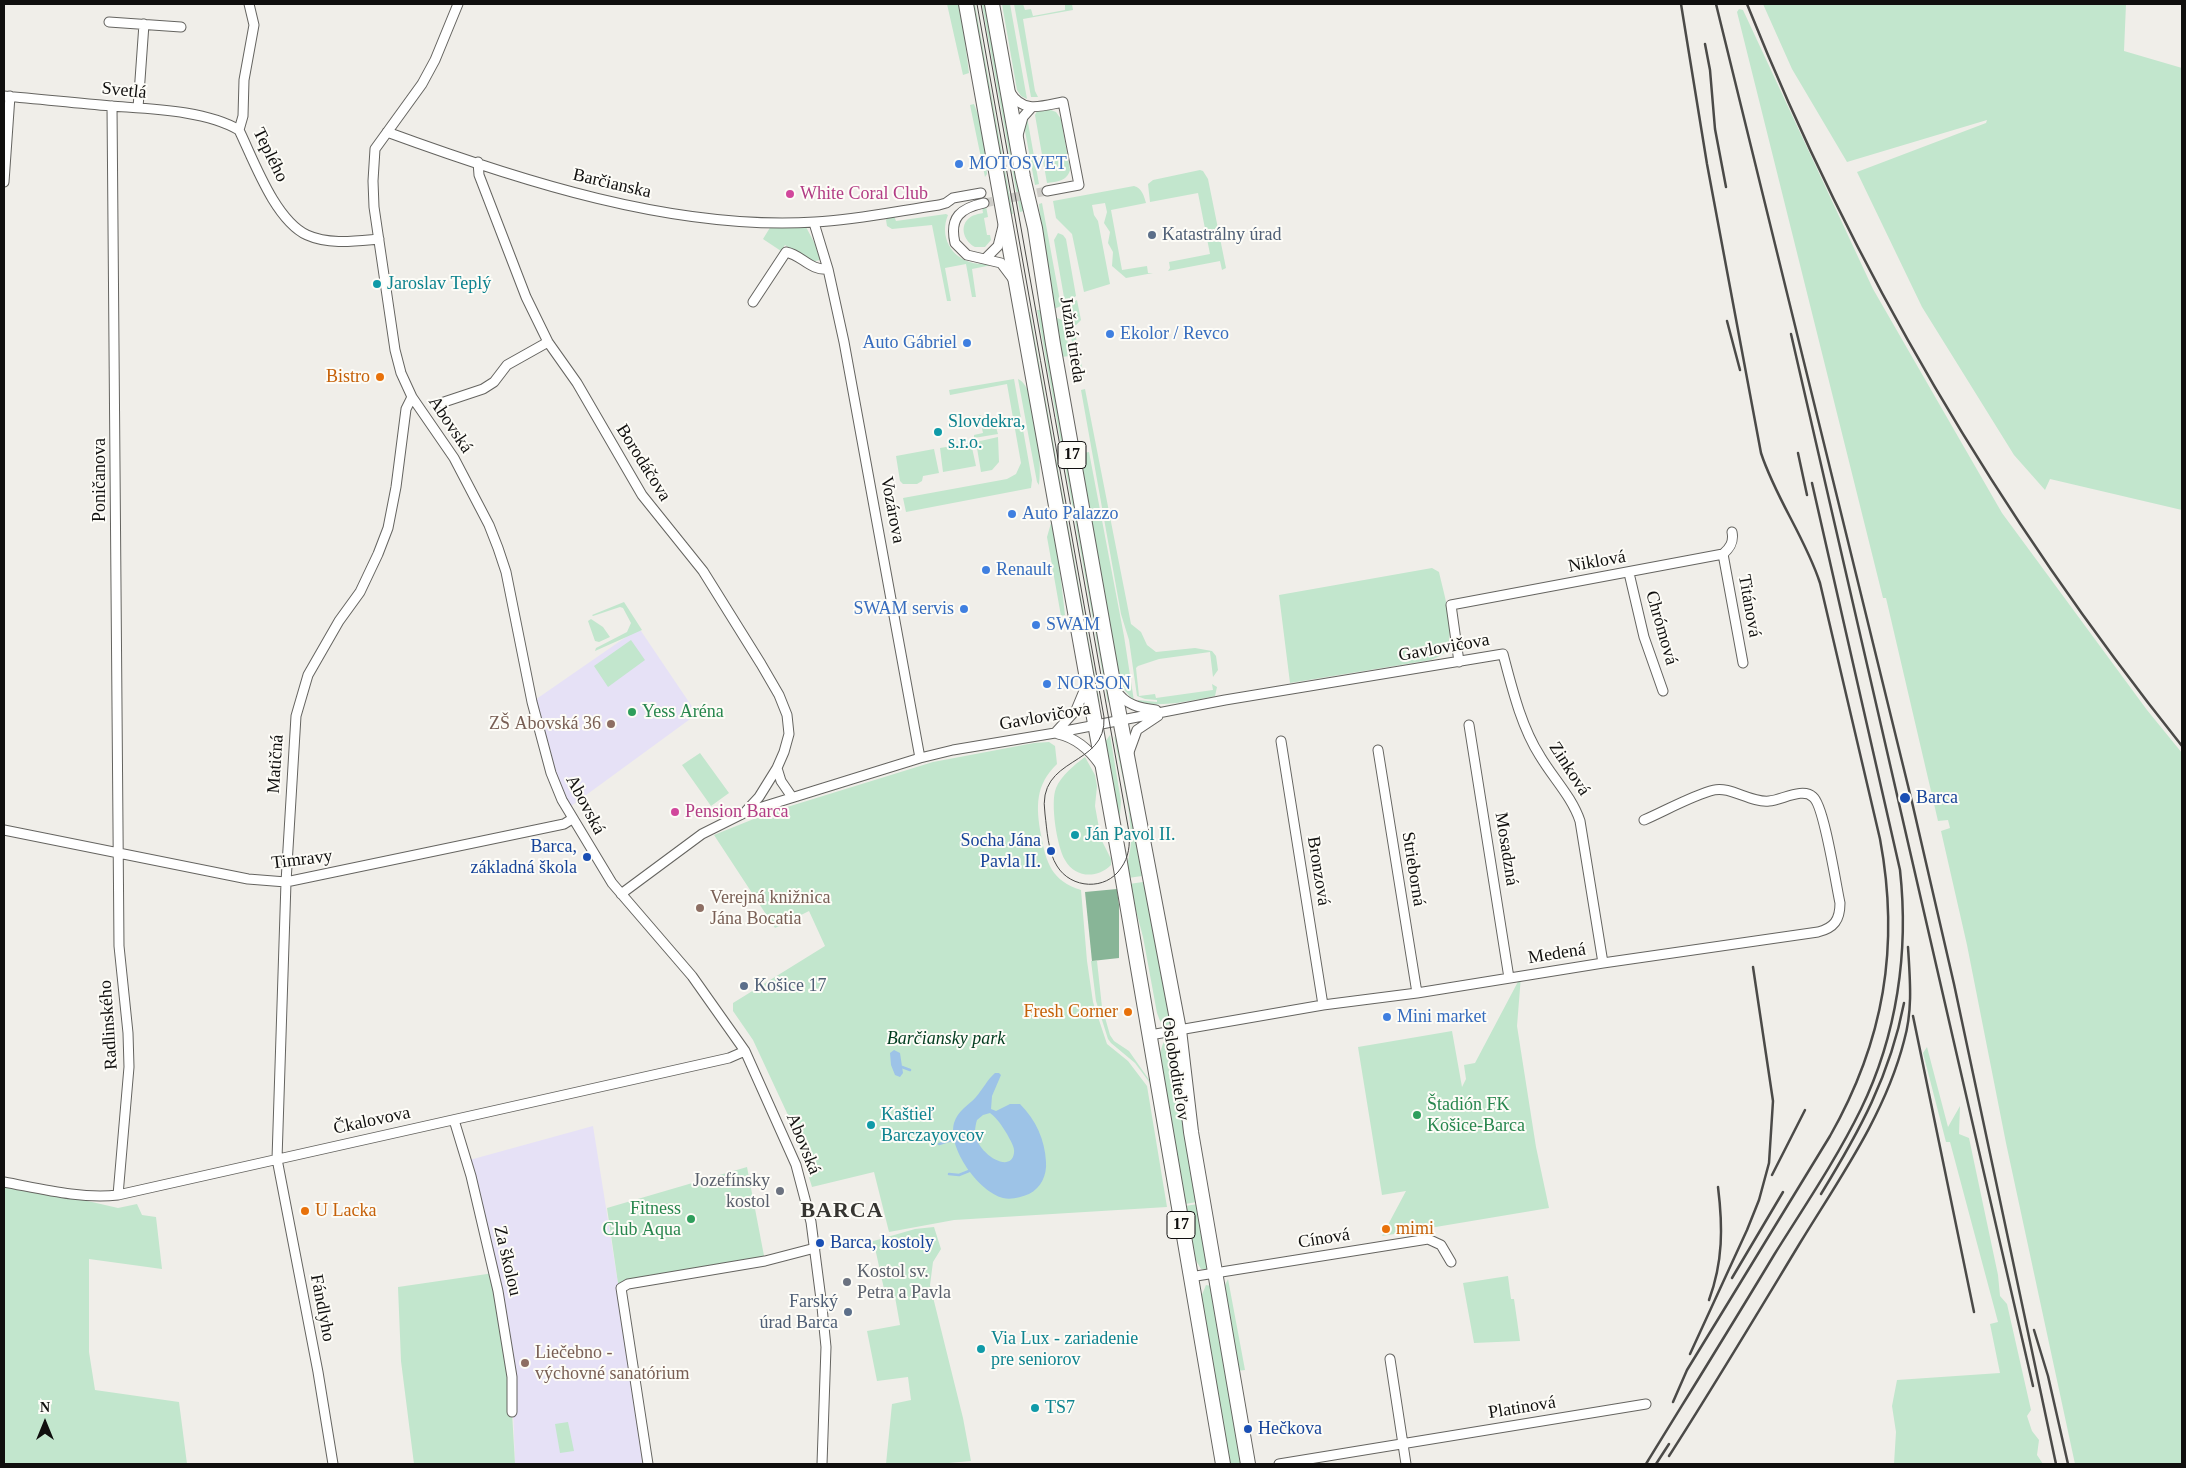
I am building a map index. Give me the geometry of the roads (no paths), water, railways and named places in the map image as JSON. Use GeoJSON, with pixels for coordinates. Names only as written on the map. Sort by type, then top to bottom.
{"type":"FeatureCollection","features":[{"type":"Feature","properties":{"kind":"main road","name":"17"},"geometry":{"type":"LineString","coordinates":[[966,4],[1088,681]]}},
{"type":"Feature","properties":{"kind":"main road","name":"Južná trieda"},"geometry":{"type":"LineString","coordinates":[[992,4],[1017,145],[1038,245],[1053,344],[1113,682]]}},
{"type":"Feature","properties":{"kind":"main road","name":"Osloboditeľov"},"geometry":{"type":"LineString","coordinates":[[1088,681],[1223,1464]]}},
{"type":"Feature","properties":{"kind":"main road","name":"Osloboditeľov"},"geometry":{"type":"LineString","coordinates":[[1113,682],[1179,1030],[1191,1132],[1248,1464]]}},
{"type":"Feature","properties":{"kind":"street","name":"Teplého"},"geometry":{"type":"LineString","coordinates":[[249,4],[254,25],[247,59],[239,130],[260,174],[286,219],[295,228],[309,236],[328,241],[379,239]]}},
{"type":"Feature","properties":{"kind":"street"},"geometry":{"type":"LineString","coordinates":[[387,132],[431,68],[458,4]]}},
{"type":"Feature","properties":{"kind":"street"},"geometry":{"type":"LineString","coordinates":[[109,22],[181,27]]}},
{"type":"Feature","properties":{"kind":"street"},"geometry":{"type":"LineString","coordinates":[[138,108],[144,24]]}},
{"type":"Feature","properties":{"kind":"street"},"geometry":{"type":"LineString","coordinates":[[1006,83],[1016,100],[1024,106],[1031,108],[1063,102],[1079,185],[1047,191]]}},
{"type":"Feature","properties":{"kind":"street","name":"Svetlá"},"geometry":{"type":"LineString","coordinates":[[7,96],[138,108],[212,119],[229,124],[239,130]]}},
{"type":"Feature","properties":{"kind":"street"},"geometry":{"type":"LineString","coordinates":[[4,182],[7,96]]}},
{"type":"Feature","properties":{"kind":"street","name":"Poničanova"},"geometry":{"type":"LineString","coordinates":[[112,106],[118,853]]}},
{"type":"Feature","properties":{"kind":"street"},"geometry":{"type":"LineString","coordinates":[[1017,145],[1021,121],[1025,113],[1031,108]]}},
{"type":"Feature","properties":{"kind":"street","name":"Barčianska"},"geometry":{"type":"LineString","coordinates":[[387,132],[568,191],[670,213],[739,221],[814,223],[939,205],[953,198],[981,193]]}},
{"type":"Feature","properties":{"kind":"street","name":"Abovská"},"geometry":{"type":"LineString","coordinates":[[387,132],[375,149],[374,207],[395,350],[401,373],[412,398],[454,458],[489,525],[498,548],[506,572],[524,665],[547,761],[555,784],[572,819],[620,894],[692,976],[745,1051],[796,1165],[808,1206],[815,1248],[826,1347],[822,1464]]}},
{"type":"Feature","properties":{"kind":"street","name":"Borodáčova"},"geometry":{"type":"LineString","coordinates":[[478,162],[479,175],[526,297],[548,342],[577,383],[642,495],[703,571],[779,695],[790,724],[784,752],[777,768],[759,797],[746,812]]}},
{"type":"Feature","properties":{"kind":"street"},"geometry":{"type":"LineString","coordinates":[[984,203],[970,206],[962,211],[957,218],[953,230],[955,243],[962,251],[976,258],[986,258],[1004,266],[1015,281]]}},
{"type":"Feature","properties":{"kind":"street"},"geometry":{"type":"LineString","coordinates":[[986,258],[998,246],[1004,220]]}},
{"type":"Feature","properties":{"kind":"street","name":"Vozárova"},"geometry":{"type":"LineString","coordinates":[[814,223],[828,268],[844,342],[920,758]]}},
{"type":"Feature","properties":{"kind":"street"},"geometry":{"type":"LineString","coordinates":[[753,302],[786,252],[814,268],[820,270],[828,268]]}},
{"type":"Feature","properties":{"kind":"street"},"geometry":{"type":"LineString","coordinates":[[441,403],[483,389],[494,382],[507,366],[548,342]]}},
{"type":"Feature","properties":{"kind":"street","name":"Matičná"},"geometry":{"type":"LineString","coordinates":[[277,1158],[286,882],[296,716],[300,696],[308,675],[339,621],[360,592],[388,528],[396,487],[406,409],[412,398]]}},
{"type":"Feature","properties":{"kind":"street"},"geometry":{"type":"LineString","coordinates":[[1723,554],[1730,548],[1733,539],[1732,532]]}},
{"type":"Feature","properties":{"kind":"street","name":"Niklová"},"geometry":{"type":"LineString","coordinates":[[1459,662],[1452,605],[1723,554]]}},
{"type":"Feature","properties":{"kind":"street","name":"Titánová"},"geometry":{"type":"LineString","coordinates":[[1723,554],[1743,663]]}},
{"type":"Feature","properties":{"kind":"street","name":"Chrómová"},"geometry":{"type":"LineString","coordinates":[[1629,573],[1644,637],[1663,691]]}},
{"type":"Feature","properties":{"kind":"street","name":"Gavlovičova"},"geometry":{"type":"LineString","coordinates":[[620,894],[702,834],[746,812],[920,758],[1166,711],[1503,654]]}},
{"type":"Feature","properties":{"kind":"street","name":"Zinková"},"geometry":{"type":"LineString","coordinates":[[1503,654],[1519,709],[1530,737],[1539,755],[1576,809],[1578,815],[1603,963]]}},
{"type":"Feature","properties":{"kind":"street"},"geometry":{"type":"LineString","coordinates":[[1088,681],[1076,710],[1055,733],[1067,736],[1082,745],[1103,768]]}},
{"type":"Feature","properties":{"kind":"street"},"geometry":{"type":"LineString","coordinates":[[1113,682],[1119,695],[1132,705],[1166,711]]}},
{"type":"Feature","properties":{"kind":"street"},"geometry":{"type":"LineString","coordinates":[[1128,755],[1132,739],[1137,730],[1166,711]]}},
{"type":"Feature","properties":{"kind":"street","name":"Mosadzná"},"geometry":{"type":"LineString","coordinates":[[1469,725],[1509,978]]}},
{"type":"Feature","properties":{"kind":"street","name":"Bronzová"},"geometry":{"type":"LineString","coordinates":[[1281,741],[1323,1005]]}},
{"type":"Feature","properties":{"kind":"street","name":"Strieborná"},"geometry":{"type":"LineString","coordinates":[[1378,750],[1417,993]]}},
{"type":"Feature","properties":{"kind":"street"},"geometry":{"type":"LineString","coordinates":[[777,768],[781,781],[792,797]]}},
{"type":"Feature","properties":{"kind":"street","name":"Medená"},"geometry":{"type":"LineString","coordinates":[[1150,1035],[1323,1005],[1417,993],[1829,929],[1836,923],[1840,914],[1840,903],[1818,802],[1813,796],[1806,793],[1770,801],[1759,801],[1718,789],[1644,820]]}},
{"type":"Feature","properties":{"kind":"street","name":"Timravy"},"geometry":{"type":"LineString","coordinates":[[4,830],[248,879],[286,882],[564,824],[572,819]]}},
{"type":"Feature","properties":{"kind":"street","name":"Radlinského"},"geometry":{"type":"LineString","coordinates":[[118,853],[119,946],[128,1033],[129,1067],[118,1195]]}},
{"type":"Feature","properties":{"kind":"street","name":"Čkalovova"},"geometry":{"type":"LineString","coordinates":[[4,1182],[81,1196],[118,1195],[729,1058],[745,1051]]}},
{"type":"Feature","properties":{"kind":"street","name":"Za školou"},"geometry":{"type":"LineString","coordinates":[[454,1120],[471,1176],[498,1289],[512,1377],[512,1412]]}},
{"type":"Feature","properties":{"kind":"street","name":"Fándlyho"},"geometry":{"type":"LineString","coordinates":[[277,1158],[318,1372],[333,1464]]}},
{"type":"Feature","properties":{"kind":"street","name":"Cínová"},"geometry":{"type":"LineString","coordinates":[[1190,1277],[1428,1239],[1441,1245],[1451,1262]]}},
{"type":"Feature","properties":{"kind":"street"},"geometry":{"type":"LineString","coordinates":[[648,1464],[622,1288],[628,1284],[765,1261],[815,1248]]}},
{"type":"Feature","properties":{"kind":"street"},"geometry":{"type":"LineString","coordinates":[[1390,1359],[1406,1464]]}},
{"type":"Feature","properties":{"kind":"street","name":"Platinová"},"geometry":{"type":"LineString","coordinates":[[1279,1464],[1646,1404]]}},
{"type":"Feature","properties":{"kind":"water"},"geometry":{"type":"Polygon","coordinates":[[[894,1050],[900,1053],[903,1073],[900,1077],[895,1075],[891,1065],[890,1053],[894,1050]]]}},
{"type":"Feature","properties":{"kind":"water"},"geometry":{"type":"Polygon","coordinates":[[[995,1073],[1001,1075],[992,1096],[991,1109],[996,1111],[1010,1104],[1020,1104],[1039,1131],[1044,1146],[1046,1167],[1042,1181],[1029,1194],[1016,1198],[1003,1198],[984,1187],[967,1168],[955,1144],[953,1133],[956,1119],[995,1073]],[[990,1113],[983,1115],[977,1120],[975,1132],[977,1140],[987,1154],[1001,1162],[1007,1162],[1012,1159],[1014,1148],[998,1120],[990,1113]]]}},
{"type":"Feature","properties":{"kind":"waterway"},"geometry":{"type":"LineString","coordinates":[[902,1067],[910,1070]]}},
{"type":"Feature","properties":{"kind":"waterway"},"geometry":{"type":"LineString","coordinates":[[939,1144],[955,1139]]}},
{"type":"Feature","properties":{"kind":"waterway"},"geometry":{"type":"LineString","coordinates":[[949,1174],[959,1175],[969,1171]]}},
{"type":"Feature","properties":{"kind":"tunnel"},"geometry":{"type":"LineString","coordinates":[[984,203],[1047,191]]}},
{"type":"Feature","properties":{"kind":"tram line"},"geometry":{"type":"LineString","coordinates":[[977,4],[1104,717],[1102,733],[1095,745],[1051,781],[1045,795],[1047,834],[1054,860],[1063,874],[1079,883],[1098,884],[1107,881],[1115,875],[1124,864],[1128,851],[1129,832],[981,4]]}},
{"type":"Feature","properties":{"kind":"railway"},"geometry":{"type":"LineString","coordinates":[[1673,1402],[1687,1370],[1830,1136],[1848,1100],[1863,1065],[1875,1028],[1883,992],[1887,955],[1888,917],[1886,879],[1880,839],[1820,583],[1807,550],[1774,486],[1761,453],[1707,164],[1681,4]]}},
{"type":"Feature","properties":{"kind":"railway"},"geometry":{"type":"LineString","coordinates":[[1716,4],[1912,802],[1954,984],[2056,1464]]}},
{"type":"Feature","properties":{"kind":"railway"},"geometry":{"type":"LineString","coordinates":[[1747,4],[1789,104],[1835,202],[1884,298],[1937,391],[1993,483],[2053,572],[2116,660],[2182,746]]}},
{"type":"Feature","properties":{"kind":"railway"},"geometry":{"type":"LineString","coordinates":[[1705,44],[1710,70],[1715,129],[1726,187]]}},
{"type":"Feature","properties":{"kind":"railway"},"geometry":{"type":"LineString","coordinates":[[1727,321],[1740,370]]}},
{"type":"Feature","properties":{"kind":"railway"},"geometry":{"type":"LineString","coordinates":[[1791,334],[2033,1386]]}},
{"type":"Feature","properties":{"kind":"railway"},"geometry":{"type":"LineString","coordinates":[[1798,453],[1807,495]]}},
{"type":"Feature","properties":{"kind":"railway"},"geometry":{"type":"LineString","coordinates":[[1646,1464],[1841,1147],[1873,1081],[1884,1052],[1892,1022],[1901,962],[1903,932],[1900,870],[1812,483]]}},
{"type":"Feature","properties":{"kind":"railway"},"geometry":{"type":"LineString","coordinates":[[1669,1456],[1860,1146],[1873,1121],[1896,1068],[1907,1029],[1910,994],[1908,947]]}},
{"type":"Feature","properties":{"kind":"railway"},"geometry":{"type":"LineString","coordinates":[[1690,1354],[1747,1230],[1759,1200],[1769,1163],[1773,1101],[1753,967]]}},
{"type":"Feature","properties":{"kind":"railway"},"geometry":{"type":"LineString","coordinates":[[1821,1194],[1872,1103],[1890,1055],[1904,1003]]}},
{"type":"Feature","properties":{"kind":"railway"},"geometry":{"type":"LineString","coordinates":[[1913,1016],[1974,1312]]}},
{"type":"Feature","properties":{"kind":"railway"},"geometry":{"type":"LineString","coordinates":[[1772,1175],[1805,1110]]}},
{"type":"Feature","properties":{"kind":"railway"},"geometry":{"type":"LineString","coordinates":[[1709,1300],[1714,1286],[1721,1244],[1718,1187]]}},
{"type":"Feature","properties":{"kind":"railway"},"geometry":{"type":"LineString","coordinates":[[1732,1278],[1783,1192]]}},
{"type":"Feature","properties":{"kind":"railway"},"geometry":{"type":"LineString","coordinates":[[2034,1330],[2048,1376],[2068,1464]]}},
{"type":"Feature","properties":{"kind":"railway"},"geometry":{"type":"LineString","coordinates":[[1656,1464],[1669,1444]]}},
{"type":"Feature","properties":{"kind":"place","name":"MOTOSVET"},"geometry":{"type":"Point","coordinates":[959,164]}},
{"type":"Feature","properties":{"kind":"place","name":"White Coral Club"},"geometry":{"type":"Point","coordinates":[790,194]}},
{"type":"Feature","properties":{"kind":"place","name":"Katastrálny úrad"},"geometry":{"type":"Point","coordinates":[1152,235]}},
{"type":"Feature","properties":{"kind":"place","name":"Jaroslav Teplý"},"geometry":{"type":"Point","coordinates":[377,284]}},
{"type":"Feature","properties":{"kind":"place","name":"Ekolor / Revco"},"geometry":{"type":"Point","coordinates":[1110,334]}},
{"type":"Feature","properties":{"kind":"place","name":"Auto Gábriel"},"geometry":{"type":"Point","coordinates":[967,343]}},
{"type":"Feature","properties":{"kind":"place","name":"Bistro"},"geometry":{"type":"Point","coordinates":[380,377]}},
{"type":"Feature","properties":{"kind":"place","name":"Slovdekra, s.r.o."},"geometry":{"type":"Point","coordinates":[938,432]}},
{"type":"Feature","properties":{"kind":"place","name":"Auto Palazzo"},"geometry":{"type":"Point","coordinates":[1012,514]}},
{"type":"Feature","properties":{"kind":"place","name":"Renault"},"geometry":{"type":"Point","coordinates":[986,570]}},
{"type":"Feature","properties":{"kind":"place","name":"SWAM servis"},"geometry":{"type":"Point","coordinates":[964,609]}},
{"type":"Feature","properties":{"kind":"place","name":"SWAM"},"geometry":{"type":"Point","coordinates":[1036,625]}},
{"type":"Feature","properties":{"kind":"place","name":"NORSON"},"geometry":{"type":"Point","coordinates":[1047,684]}},
{"type":"Feature","properties":{"kind":"place","name":"Yess Aréna"},"geometry":{"type":"Point","coordinates":[632,712]}},
{"type":"Feature","properties":{"kind":"place","name":"ZŠ Abovská 36"},"geometry":{"type":"Point","coordinates":[611,724]}},
{"type":"Feature","properties":{"kind":"place","name":"Barca"},"geometry":{"type":"Point","coordinates":[1905,798]}},
{"type":"Feature","properties":{"kind":"place","name":"Pension Barca"},"geometry":{"type":"Point","coordinates":[675,812]}},
{"type":"Feature","properties":{"kind":"place","name":"Ján Pavol II."},"geometry":{"type":"Point","coordinates":[1075,835]}},
{"type":"Feature","properties":{"kind":"place","name":"Socha Jána Pavla II."},"geometry":{"type":"Point","coordinates":[1051,851]}},
{"type":"Feature","properties":{"kind":"place","name":"Barca, základná škola"},"geometry":{"type":"Point","coordinates":[587,857]}},
{"type":"Feature","properties":{"kind":"place","name":"Verejná knižnica Jána Bocatia"},"geometry":{"type":"Point","coordinates":[700,908]}},
{"type":"Feature","properties":{"kind":"place","name":"Košice 17"},"geometry":{"type":"Point","coordinates":[744,986]}},
{"type":"Feature","properties":{"kind":"place","name":"Fresh Corner"},"geometry":{"type":"Point","coordinates":[1128,1012]}},
{"type":"Feature","properties":{"kind":"place","name":"Mini market"},"geometry":{"type":"Point","coordinates":[1387,1017]}},
{"type":"Feature","properties":{"kind":"place","name":"Štadión FK Košice-Barca"},"geometry":{"type":"Point","coordinates":[1417,1115]}},
{"type":"Feature","properties":{"kind":"place","name":"Kaštieľ Barczayovcov"},"geometry":{"type":"Point","coordinates":[871,1125]}},
{"type":"Feature","properties":{"kind":"place","name":"Jozefínsky kostol"},"geometry":{"type":"Point","coordinates":[780,1191]}},
{"type":"Feature","properties":{"kind":"place","name":"U Lacka"},"geometry":{"type":"Point","coordinates":[305,1211]}},
{"type":"Feature","properties":{"kind":"place","name":"Fitness Club Aqua"},"geometry":{"type":"Point","coordinates":[691,1219]}},
{"type":"Feature","properties":{"kind":"place","name":"mimi"},"geometry":{"type":"Point","coordinates":[1386,1229]}},
{"type":"Feature","properties":{"kind":"place","name":"Barca, kostoly"},"geometry":{"type":"Point","coordinates":[820,1243]}},
{"type":"Feature","properties":{"kind":"place","name":"Kostol sv. Petra a Pavla"},"geometry":{"type":"Point","coordinates":[847,1282]}},
{"type":"Feature","properties":{"kind":"place","name":"Farský úrad Barca"},"geometry":{"type":"Point","coordinates":[848,1312]}},
{"type":"Feature","properties":{"kind":"place","name":"Via Lux - zariadenie pre seniorov"},"geometry":{"type":"Point","coordinates":[981,1349]}},
{"type":"Feature","properties":{"kind":"place","name":"Liečebno - výchovné sanatórium"},"geometry":{"type":"Point","coordinates":[525,1363]}},
{"type":"Feature","properties":{"kind":"place","name":"TS7"},"geometry":{"type":"Point","coordinates":[1035,1408]}},
{"type":"Feature","properties":{"kind":"place","name":"Hečkova"},"geometry":{"type":"Point","coordinates":[1248,1429]}},
{"type":"Feature","properties":{"kind":"district","name":"BARCA"},"geometry":{"type":"Point","coordinates":[842,1211]}},
{"type":"Feature","properties":{"kind":"park label","name":"Barčiansky park"},"geometry":{"type":"Point","coordinates":[946,1039]}}]}
